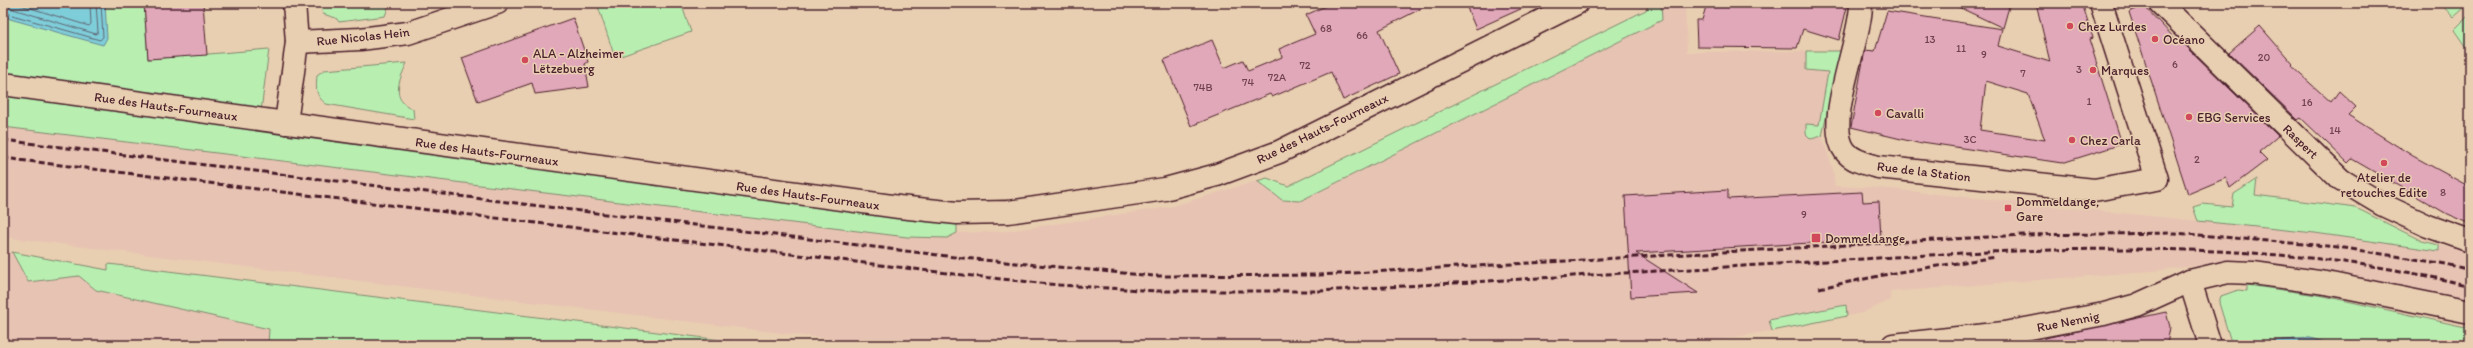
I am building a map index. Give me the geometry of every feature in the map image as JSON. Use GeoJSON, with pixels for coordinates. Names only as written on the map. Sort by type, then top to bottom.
{"type":"FeatureCollection","features":[{"type":"Feature","properties":{"kind":"street"},"geometry":{"type":"LineString","coordinates":[[286,123],[297,42],[294,3]]}},
{"type":"Feature","properties":{"kind":"street","name":"Rue Nicolas Hein"},"geometry":{"type":"LineString","coordinates":[[297,42],[360,39],[408,33],[497,3]]}},
{"type":"Feature","properties":{"kind":"street","name":"Rue des Hauts-Fourneaux"},"geometry":{"type":"LineString","coordinates":[[3,84],[899,207],[957,213],[1008,212],[1165,189],[1217,175],[1279,152],[1577,3]]}},
{"type":"Feature","properties":{"kind":"street","name":"Rue de la Station"},"geometry":{"type":"LineString","coordinates":[[1861,3],[1839,114],[1838,132],[1845,151],[1860,162],[1878,167],[2094,190],[2157,179],[2101,3]]}},
{"type":"Feature","properties":{"kind":"street","name":"Raspert"},"geometry":{"type":"LineString","coordinates":[[2160,3],[2341,180],[2384,205],[2428,226],[2470,240]]}},
{"type":"Feature","properties":{"kind":"street"},"geometry":{"type":"LineString","coordinates":[[2210,345],[2190,281],[2228,272],[2253,273],[2326,283],[2470,312]]}},
{"type":"Feature","properties":{"kind":"street","name":"Rue Nennig"},"geometry":{"type":"LineString","coordinates":[[1893,345],[2004,333],[2104,314],[2137,305],[2190,281]]}},
{"type":"Feature","properties":{"kind":"shaded area"},"geometry":{"type":"Polygon","coordinates":[[[1661,3],[1685,3],[1687,52],[1806,51],[1806,70],[1828,72],[1819,126],[1806,124],[1806,134],[1811,139],[1822,136],[1833,169],[1835,186],[1880,188],[2315,233],[2438,251],[2439,245],[2470,253],[2470,303],[2229,262],[2153,271],[1890,292],[1891,300],[1862,313],[1847,316],[1846,305],[1769,320],[1772,331],[1687,345],[878,345],[3,237],[3,127],[907,237],[947,238],[957,233],[1008,231],[1169,207],[1257,181],[1282,200],[1300,201],[1661,20],[1661,3]]]}},
{"type":"Feature","properties":{"kind":"shaded area"},"geometry":{"type":"Polygon","coordinates":[[[3,251],[12,252],[28,282],[79,276],[96,290],[270,329],[268,345],[3,345],[3,251]]]}},
{"type":"Feature","properties":{"kind":"green space"},"geometry":{"type":"Polygon","coordinates":[[[3,3],[144,3],[148,59],[269,49],[260,119],[957,213],[957,233],[947,238],[907,237],[3,127],[3,3]]]}},
{"type":"Feature","properties":{"kind":"green space"},"geometry":{"type":"Polygon","coordinates":[[[320,3],[387,3],[388,8],[385,16],[339,22],[336,18],[323,14],[320,3]]]}},
{"type":"Feature","properties":{"kind":"green space"},"geometry":{"type":"Polygon","coordinates":[[[597,3],[681,3],[691,32],[615,58],[597,3]]]}},
{"type":"Feature","properties":{"kind":"green space"},"geometry":{"type":"Polygon","coordinates":[[[1650,3],[1661,3],[1662,20],[1300,201],[1282,200],[1257,181],[1267,178],[1288,186],[1646,10],[1650,3]]]}},
{"type":"Feature","properties":{"kind":"green space"},"geometry":{"type":"Polygon","coordinates":[[[2440,3],[2469,3],[2453,17],[2440,3]]]}},
{"type":"Feature","properties":{"kind":"green space"},"geometry":{"type":"Polygon","coordinates":[[[2470,14],[2470,53],[2454,30],[2470,14]]]}},
{"type":"Feature","properties":{"kind":"green space"},"geometry":{"type":"Polygon","coordinates":[[[1806,51],[1841,51],[1822,136],[1811,139],[1806,134],[1806,124],[1819,125],[1828,72],[1806,70],[1806,51]]]}},
{"type":"Feature","properties":{"kind":"green space"},"geometry":{"type":"Polygon","coordinates":[[[407,63],[401,76],[398,89],[401,100],[413,109],[414,119],[326,104],[318,95],[317,75],[324,70],[407,63]]]}},
{"type":"Feature","properties":{"kind":"green space"},"geometry":{"type":"Polygon","coordinates":[[[2257,179],[2255,195],[2356,208],[2422,241],[2439,245],[2439,251],[2315,233],[2198,221],[2193,207],[2203,204],[2232,207],[2234,194],[2257,179]]]}},
{"type":"Feature","properties":{"kind":"green space"},"geometry":{"type":"Polygon","coordinates":[[[12,252],[108,270],[108,264],[144,268],[761,345],[268,345],[269,329],[96,290],[79,276],[28,282],[12,252]]]}},
{"type":"Feature","properties":{"kind":"green space"},"geometry":{"type":"Polygon","coordinates":[[[2247,285],[2324,296],[2470,328],[2470,345],[2336,345],[2309,338],[2273,341],[2253,345],[2232,345],[2219,303],[2221,296],[2238,290],[2247,291],[2247,285]]]}},
{"type":"Feature","properties":{"kind":"green space"},"geometry":{"type":"Polygon","coordinates":[[[1846,305],[1847,316],[1772,331],[1769,320],[1846,305]]]}},
{"type":"Feature","properties":{"kind":"water"},"geometry":{"type":"Polygon","coordinates":[[[3,3],[105,3],[107,38],[103,45],[10,19],[3,13],[3,3]]]}},
{"type":"Feature","properties":{"kind":"water"},"geometry":{"type":"Polygon","coordinates":[[[2309,338],[2336,345],[2253,345],[2273,341],[2309,338]]]}},
{"type":"Feature","properties":{"kind":"building"},"geometry":{"type":"Polygon","coordinates":[[[144,3],[203,3],[207,55],[148,59],[144,3]]]}},
{"type":"Feature","properties":{"kind":"building"},"geometry":{"type":"Polygon","coordinates":[[[1332,3],[1432,3],[1379,30],[1399,74],[1343,100],[1331,72],[1272,97],[1270,94],[1191,126],[1164,60],[1212,40],[1224,68],[1243,60],[1248,71],[1282,57],[1279,49],[1315,34],[1306,15],[1332,3]]]}},
{"type":"Feature","properties":{"kind":"building"},"geometry":{"type":"Polygon","coordinates":[[[1465,3],[1534,3],[1476,29],[1465,3]]]}},
{"type":"Feature","properties":{"kind":"building"},"geometry":{"type":"Polygon","coordinates":[[[1707,3],[1848,3],[1839,40],[1803,29],[1797,48],[1697,47],[1696,20],[1702,20],[1707,3]]]}},
{"type":"Feature","properties":{"kind":"building"},"geometry":{"type":"Polygon","coordinates":[[[1950,3],[2010,3],[2003,28],[1950,3]]]}},
{"type":"Feature","properties":{"kind":"building"},"geometry":{"type":"Polygon","coordinates":[[[2036,3],[2082,3],[2093,38],[2089,39],[2122,144],[2062,163],[1922,142],[1922,144],[1851,127],[1865,50],[1875,51],[1887,11],[2002,29],[1998,46],[2050,62],[2036,3]],[[1986,81],[1980,130],[2045,140],[2028,94],[1986,81]]]}},
{"type":"Feature","properties":{"kind":"building"},"geometry":{"type":"Polygon","coordinates":[[[2144,6],[2179,43],[2183,43],[2278,136],[2259,152],[2267,160],[2230,188],[2226,178],[2188,194],[2129,12],[2144,6]]]}},
{"type":"Feature","properties":{"kind":"building","name":"ALA - Alzheimer Lëtzebuerg"},"geometry":{"type":"Polygon","coordinates":[[[573,18],[588,62],[585,64],[589,87],[535,94],[532,83],[478,102],[462,58],[573,18]]]}},
{"type":"Feature","properties":{"kind":"building"},"geometry":{"type":"Polygon","coordinates":[[[2260,26],[2293,64],[2291,66],[2331,102],[2339,91],[2356,107],[2348,115],[2413,156],[2470,187],[2470,224],[2447,214],[2352,159],[2348,163],[2301,118],[2298,120],[2229,53],[2260,26]]]}},
{"type":"Feature","properties":{"kind":"building"},"geometry":{"type":"Polygon","coordinates":[[[1728,190],[1728,199],[1862,192],[1863,202],[1879,201],[1881,239],[1636,253],[1698,293],[1631,297],[1625,196],[1728,190]]]}},
{"type":"Feature","properties":{"kind":"building"},"geometry":{"type":"Polygon","coordinates":[[[2166,312],[2170,327],[2167,345],[2046,345],[2045,338],[2166,312]]]}},
{"type":"Feature","properties":{"kind":"railway"},"geometry":{"type":"LineString","coordinates":[[3,140],[963,258],[1154,276],[1318,275],[2023,235],[2175,233],[2338,247],[2446,264],[2470,270]]}},
{"type":"Feature","properties":{"kind":"railway"},"geometry":{"type":"LineString","coordinates":[[3,158],[963,275],[1059,285],[1157,291],[1319,291],[1963,253],[2091,249],[2218,251],[2281,255],[2345,262],[2408,272],[2470,286]]}},
{"type":"Feature","properties":{"kind":"railway"},"geometry":{"type":"LineString","coordinates":[[1819,288],[1899,272],[1996,257]]}},
{"type":"Feature","properties":{"kind":"place","name":"Chez Lurdes"},"geometry":{"type":"Point","coordinates":[2070,26]}},
{"type":"Feature","properties":{"kind":"place","name":"Océano"},"geometry":{"type":"Point","coordinates":[2155,39]}},
{"type":"Feature","properties":{"kind":"place","name":"ALA - Alzheimer Lëtzebuerg"},"geometry":{"type":"Point","coordinates":[525,60]}},
{"type":"Feature","properties":{"kind":"place","name":"Marques"},"geometry":{"type":"Point","coordinates":[2093,70]}},
{"type":"Feature","properties":{"kind":"place","name":"Cavalli"},"geometry":{"type":"Point","coordinates":[1878,113]}},
{"type":"Feature","properties":{"kind":"place","name":"EBG Services"},"geometry":{"type":"Point","coordinates":[2189,117]}},
{"type":"Feature","properties":{"kind":"place","name":"Chez Carla"},"geometry":{"type":"Point","coordinates":[2072,140]}},
{"type":"Feature","properties":{"kind":"place","name":"Atelier de retouches Edite"},"geometry":{"type":"Point","coordinates":[2384,163]}},
{"type":"Feature","properties":{"kind":"place","name":"Dommeldange, Gare"},"geometry":{"type":"Point","coordinates":[2008,208]}},
{"type":"Feature","properties":{"kind":"place","name":"Dommeldange"},"geometry":{"type":"Point","coordinates":[1816,238]}}]}
